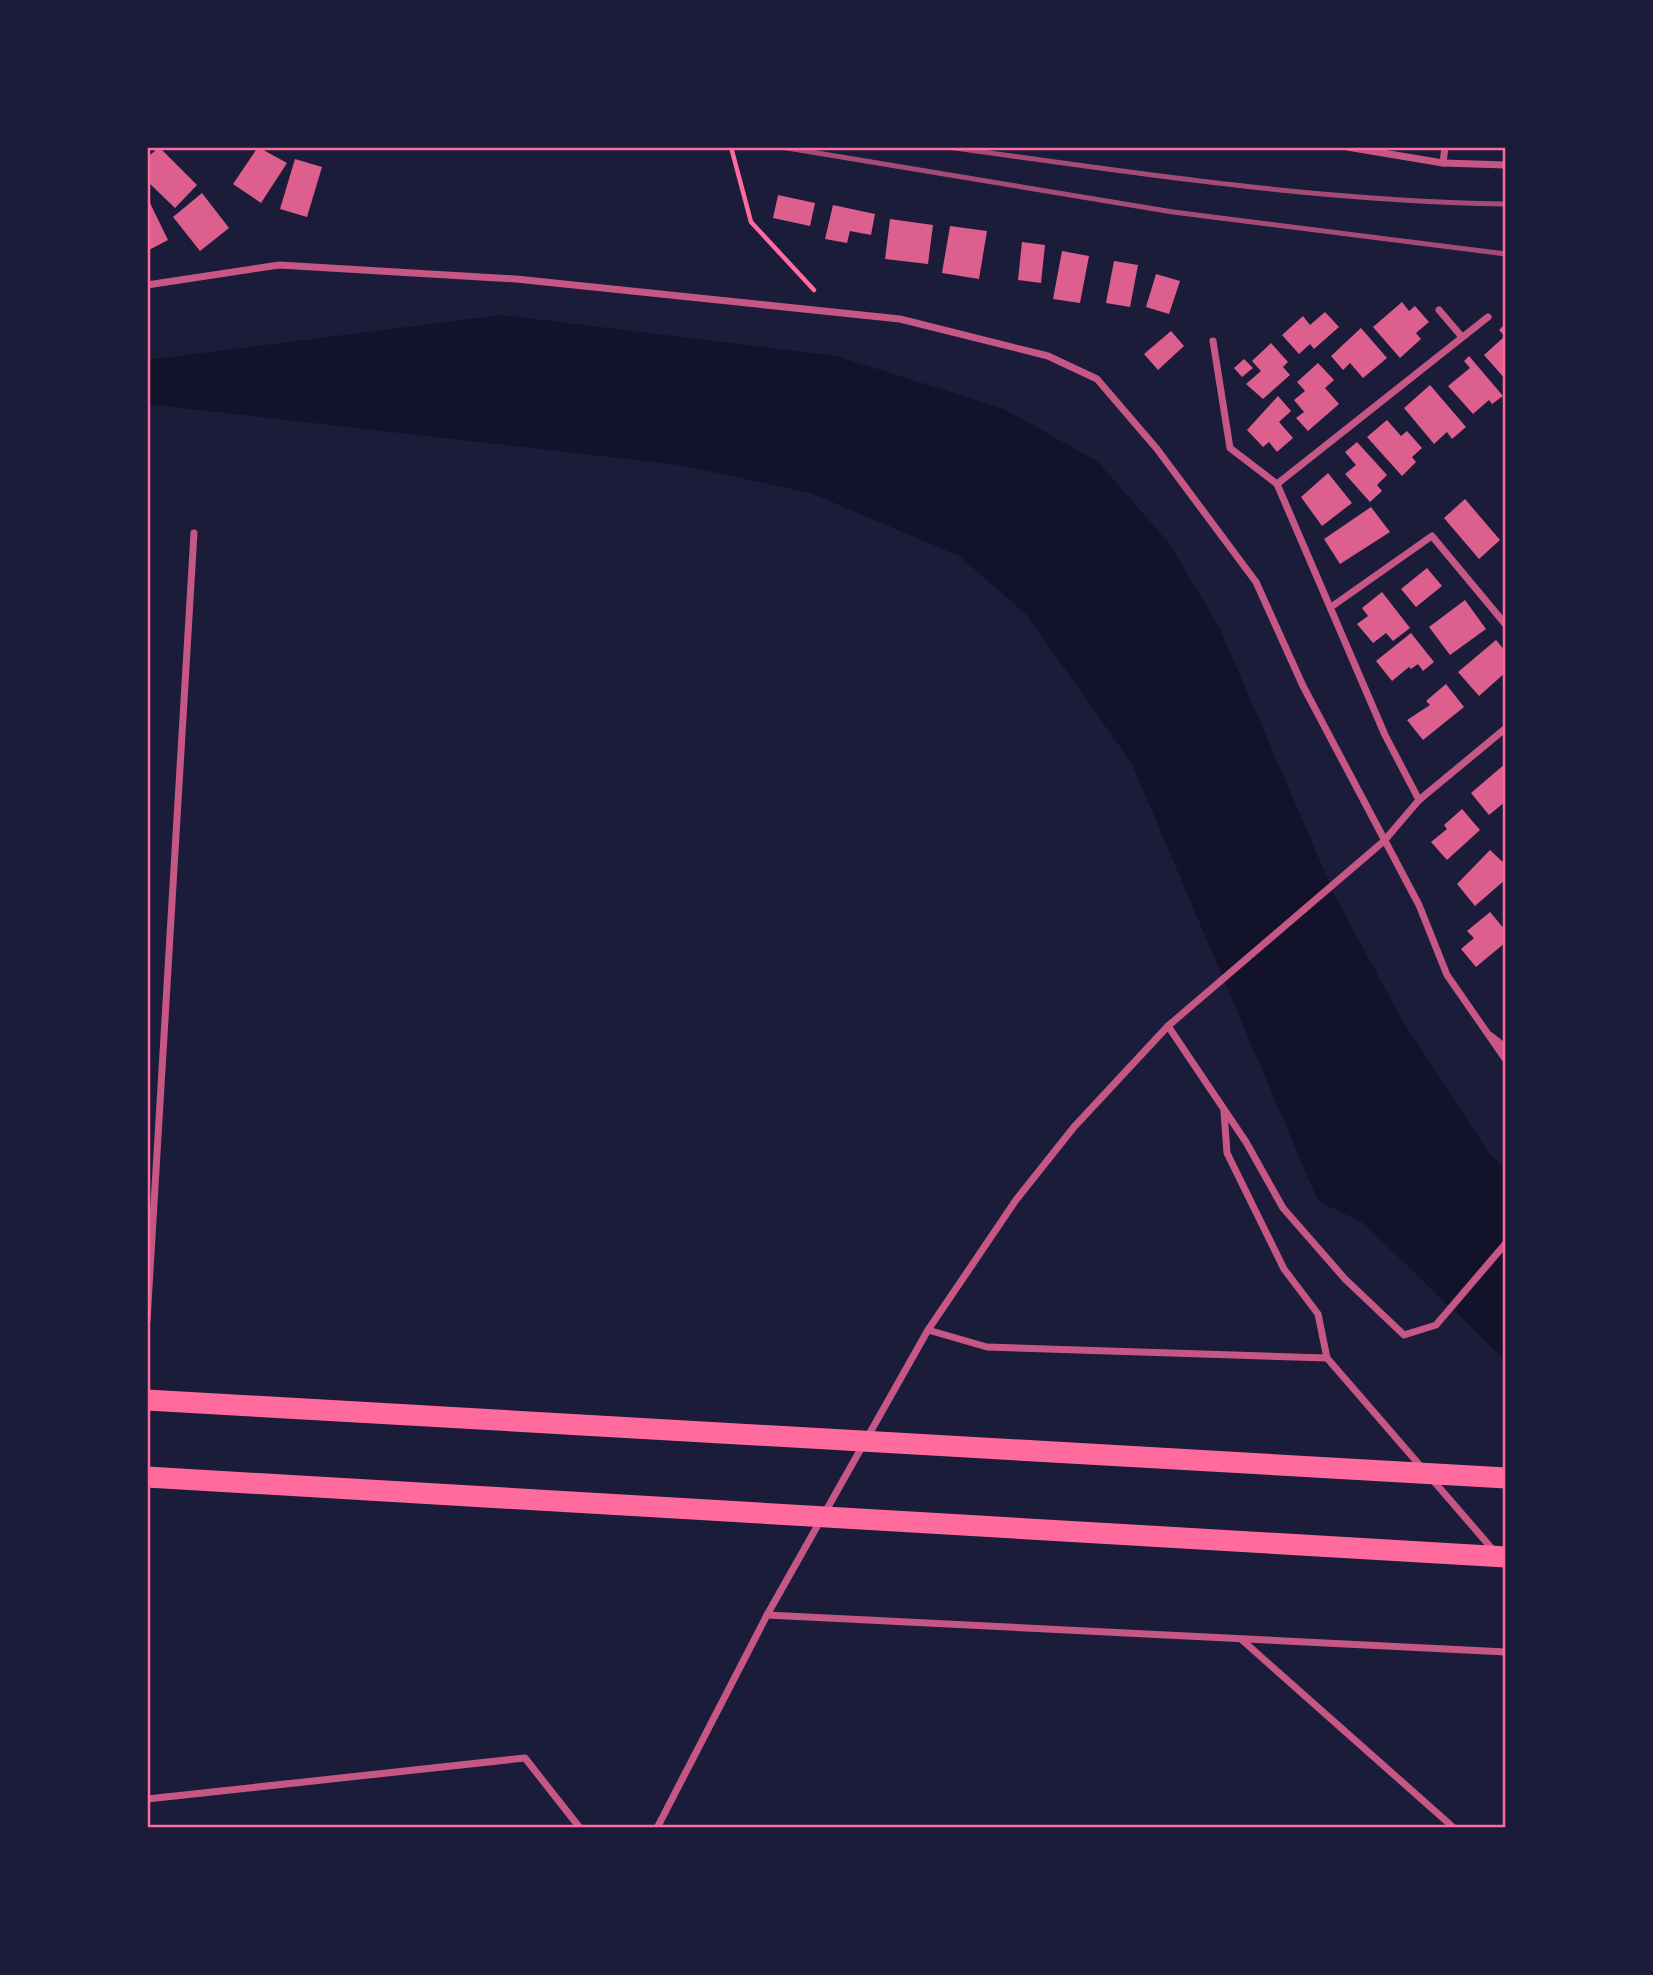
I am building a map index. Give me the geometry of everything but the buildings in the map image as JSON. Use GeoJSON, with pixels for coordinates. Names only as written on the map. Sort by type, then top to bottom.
{"type":"FeatureCollection","features":[{"type":"Feature","properties":{"kind":"highway"},"geometry":{"type":"LineString","coordinates":[[147,1400],[1506,1478]]}},
{"type":"Feature","properties":{"kind":"highway"},"geometry":{"type":"LineString","coordinates":[[147,1477],[1506,1557]]}},
{"type":"Feature","properties":{"kind":"street"},"geometry":{"type":"LineString","coordinates":[[1347,147],[1443,163],[1506,165]]}},
{"type":"Feature","properties":{"kind":"street"},"geometry":{"type":"LineString","coordinates":[[1443,163],[1445,147]]}},
{"type":"Feature","properties":{"kind":"street"},"geometry":{"type":"LineString","coordinates":[[147,285],[279,265],[516,279],[900,318],[1048,356],[1097,379],[1157,449],[1256,582],[1303,686],[1419,905],[1447,975],[1506,1060]]}},
{"type":"Feature","properties":{"kind":"street"},"geometry":{"type":"LineString","coordinates":[[1439,310],[1462,337]]}},
{"type":"Feature","properties":{"kind":"street"},"geometry":{"type":"LineString","coordinates":[[1277,484],[1488,317]]}},
{"type":"Feature","properties":{"kind":"street"},"geometry":{"type":"LineString","coordinates":[[1213,341],[1230,448],[1277,484],[1385,735],[1419,800]]}},
{"type":"Feature","properties":{"kind":"street"},"geometry":{"type":"LineString","coordinates":[[147,1321],[194,533]]}},
{"type":"Feature","properties":{"kind":"street"},"geometry":{"type":"LineString","coordinates":[[1331,607],[1432,536],[1506,625]]}},
{"type":"Feature","properties":{"kind":"street"},"geometry":{"type":"LineString","coordinates":[[657,1828],[767,1615],[928,1330],[1025,1189],[1074,1128],[1168,1026],[1384,841],[1419,800],[1506,727]]}},
{"type":"Feature","properties":{"kind":"street"},"geometry":{"type":"LineString","coordinates":[[1168,1026],[1246,1142],[1283,1208],[1385,1320],[1404,1335],[1436,1325],[1506,1242]]}},
{"type":"Feature","properties":{"kind":"street"},"geometry":{"type":"LineString","coordinates":[[1482,1029],[1506,1048]]}},
{"type":"Feature","properties":{"kind":"street"},"geometry":{"type":"LineString","coordinates":[[1224,1111],[1227,1153],[1284,1269],[1318,1314],[1327,1357],[1506,1565]]}},
{"type":"Feature","properties":{"kind":"street"},"geometry":{"type":"LineString","coordinates":[[928,1330],[987,1347],[1327,1357]]}},
{"type":"Feature","properties":{"kind":"street"},"geometry":{"type":"LineString","coordinates":[[767,1615],[1506,1652]]}},
{"type":"Feature","properties":{"kind":"street"},"geometry":{"type":"LineString","coordinates":[[1242,1640],[1454,1828]]}},
{"type":"Feature","properties":{"kind":"street"},"geometry":{"type":"LineString","coordinates":[[147,1799],[525,1759],[580,1828]]}},
{"type":"Feature","properties":{"kind":"path"},"geometry":{"type":"LineString","coordinates":[[731,147],[751,222],[779,255],[810,284],[827,312]]}},
{"type":"Feature","properties":{"kind":"shaded area"},"geometry":{"type":"Polygon","coordinates":[[[502,315],[836,356],[1004,409],[1097,461],[1168,542],[1219,627],[1337,900],[1402,1020],[1489,1153],[1506,1169],[1506,1361],[1363,1223],[1318,1201],[1132,764],[1026,614],[959,556],[811,493],[680,465],[147,404],[147,360],[502,315]]]}},
{"type":"Feature","properties":{"kind":"railway"},"geometry":{"type":"LineString","coordinates":[[781,147],[1173,212],[1506,254]]}},
{"type":"Feature","properties":{"kind":"railway"},"geometry":{"type":"LineString","coordinates":[[948,147],[1296,192],[1506,204]]}}]}
